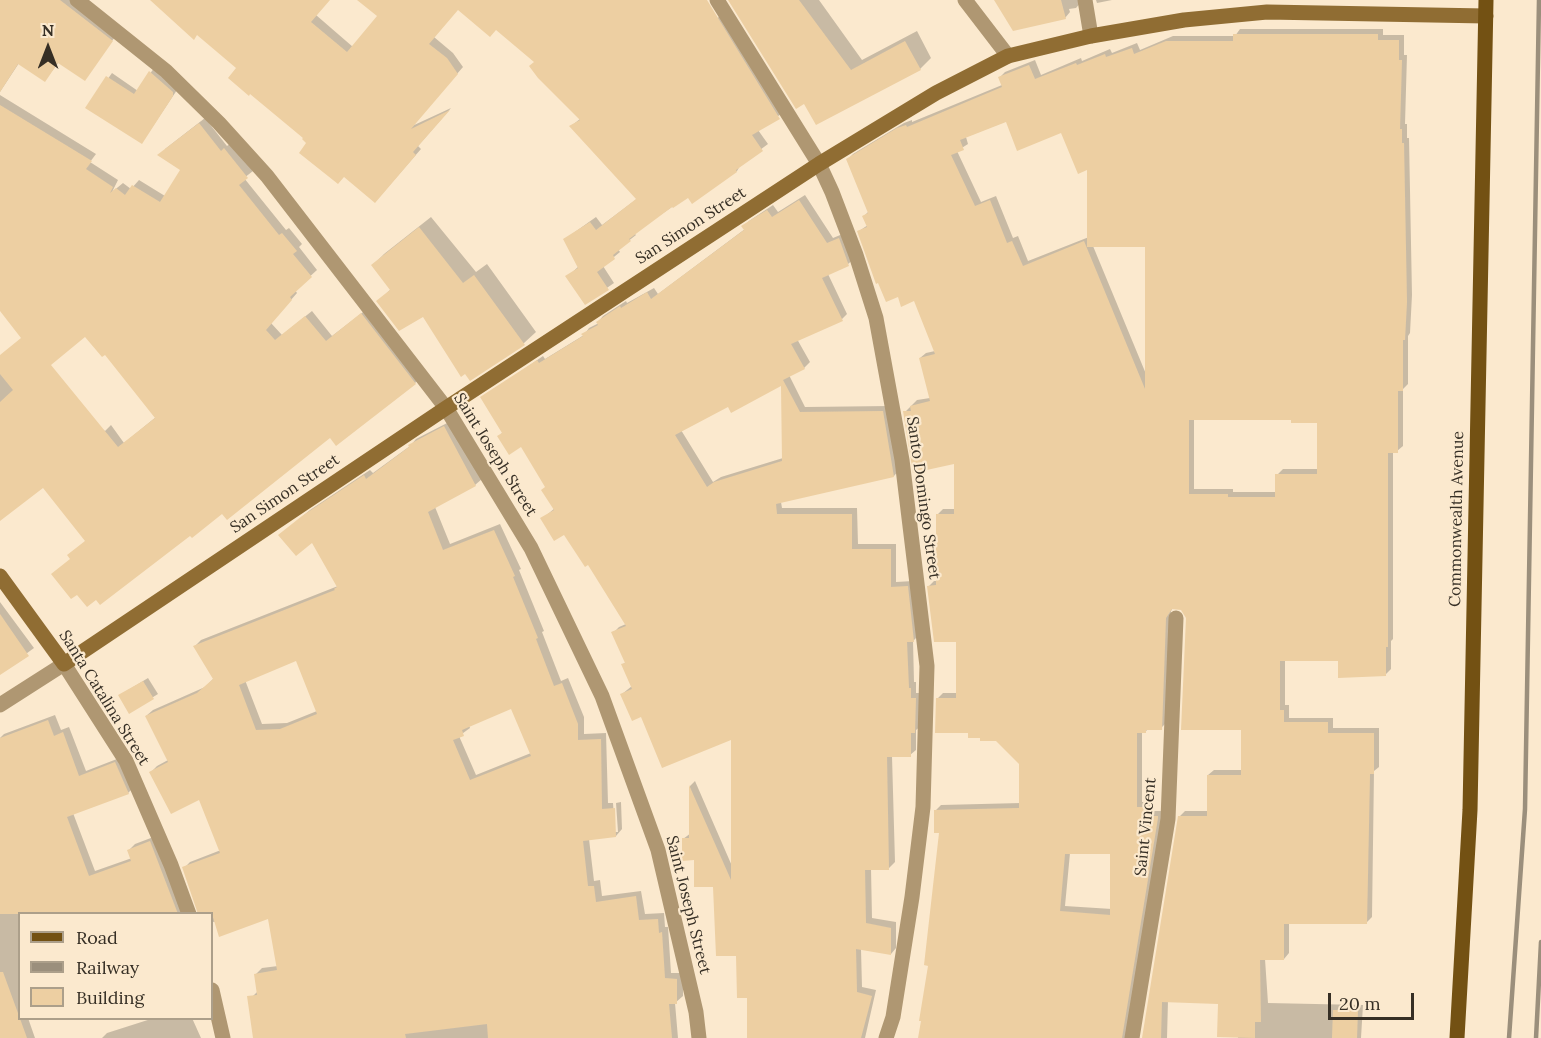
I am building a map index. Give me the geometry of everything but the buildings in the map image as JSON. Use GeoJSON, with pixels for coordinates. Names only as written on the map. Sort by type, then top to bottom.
{"type":"FeatureCollection","features":[{"type":"Feature","properties":{"kind":"main road","name":"Commonwealth Avenue"},"geometry":{"type":"LineString","coordinates":[[1457,1038],[1470,810],[1486,0]]}},
{"type":"Feature","properties":{"kind":"main road","name":"San Simon Street"},"geometry":{"type":"LineString","coordinates":[[64,664],[446,408],[819,164],[936,93],[1008,56],[1091,36],[1184,20],[1267,12],[1486,16]]}},
{"type":"Feature","properties":{"kind":"main road","name":"Santa Catalina Street"},"geometry":{"type":"LineString","coordinates":[[0,576],[64,664]]}},
{"type":"Feature","properties":{"kind":"street","name":"Saint Joseph Street"},"geometry":{"type":"LineString","coordinates":[[77,0],[166,71],[219,123],[267,176],[446,408],[531,548],[602,696],[658,850],[696,1012],[699,1038]]}},
{"type":"Feature","properties":{"kind":"street","name":"Santo Domingo Street"},"geometry":{"type":"LineString","coordinates":[[717,0],[819,164],[844,224],[876,318],[902,460],[927,666],[923,807],[912,897],[893,1017],[886,1038]]}},
{"type":"Feature","properties":{"kind":"street"},"geometry":{"type":"LineString","coordinates":[[965,0],[1008,56]]}},
{"type":"Feature","properties":{"kind":"street"},"geometry":{"type":"LineString","coordinates":[[1085,0],[1091,36]]}},
{"type":"Feature","properties":{"kind":"street","name":"Saint Vincent"},"geometry":{"type":"LineString","coordinates":[[1132,1038],[1168,819],[1176,618]]}},
{"type":"Feature","properties":{"kind":"street","name":"San Simon Street"},"geometry":{"type":"LineString","coordinates":[[0,705],[64,664]]}},
{"type":"Feature","properties":{"kind":"street","name":"Santa Catalina Street"},"geometry":{"type":"LineString","coordinates":[[64,664],[126,761],[171,865],[188,912]]}},
{"type":"Feature","properties":{"kind":"street"},"geometry":{"type":"LineString","coordinates":[[213,994],[223,1038]]}},
{"type":"Feature","properties":{"kind":"railway"},"geometry":{"type":"LineString","coordinates":[[1509,1038],[1525,809],[1539,0]]}},
{"type":"Feature","properties":{"kind":"railway"},"geometry":{"type":"LineString","coordinates":[[1536,1038],[1541,942]]}}]}
